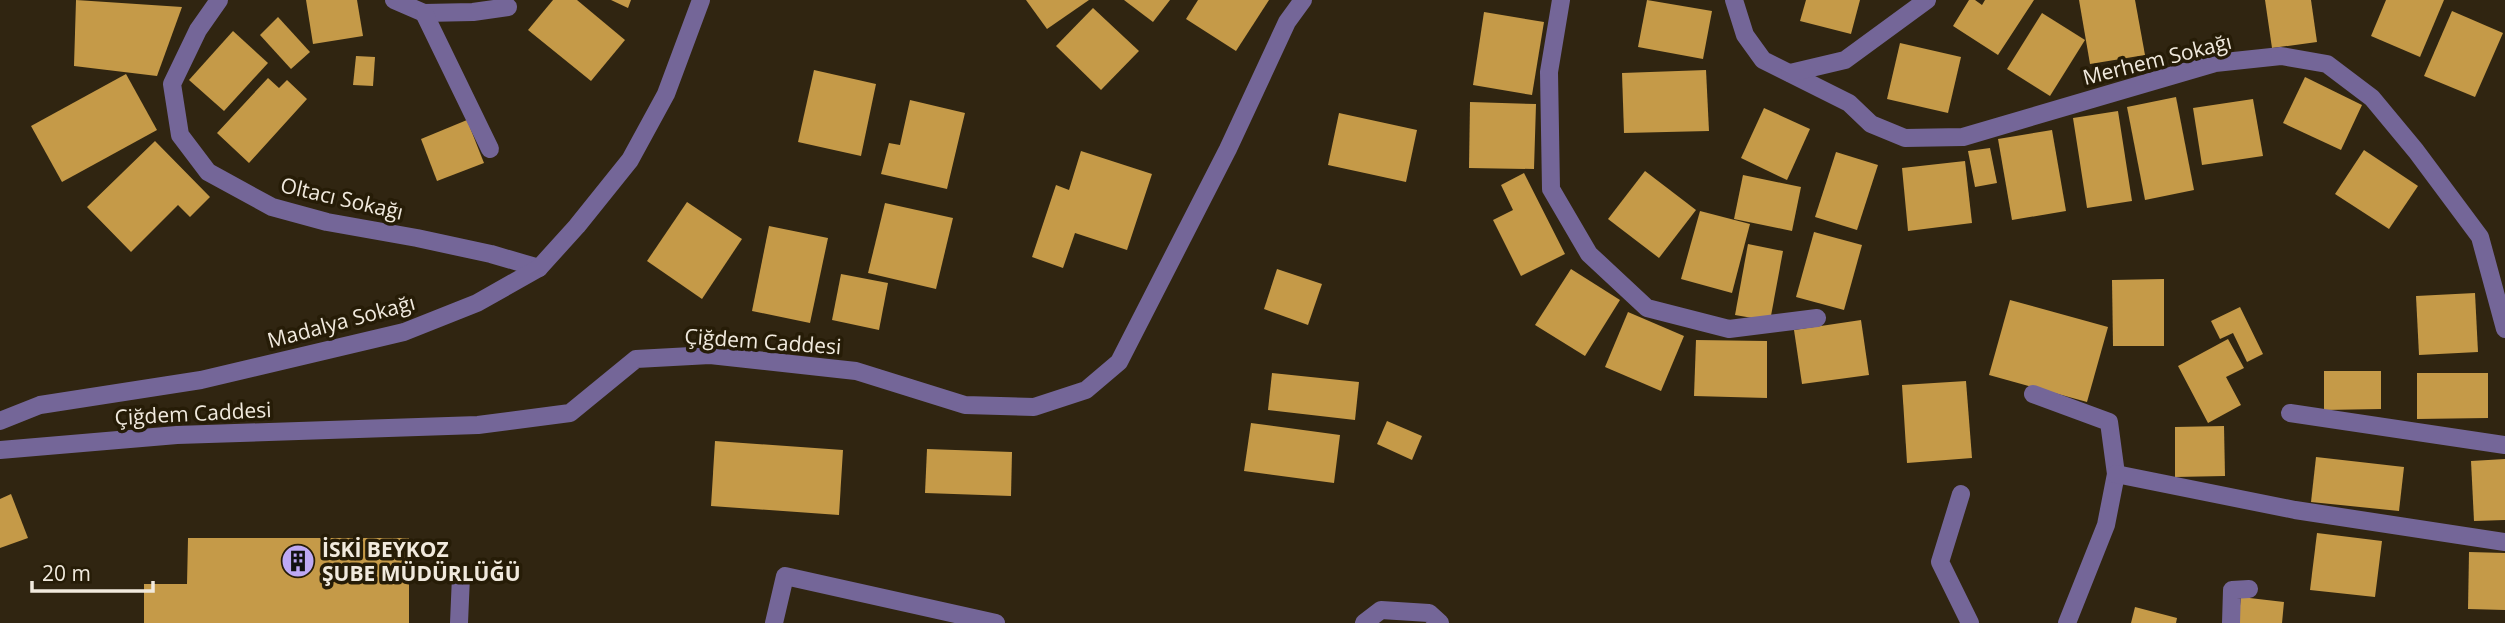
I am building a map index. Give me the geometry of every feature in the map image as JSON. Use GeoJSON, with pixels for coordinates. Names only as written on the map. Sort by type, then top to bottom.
{"type":"FeatureCollection","features":[{"type":"Feature","properties":{"kind":"street","name":"Oltacı Sokağı"},"geometry":{"type":"LineString","coordinates":[[219,0],[198,30],[172,84],[180,135],[208,172],[272,207],[327,222],[491,254],[539,268]]}},
{"type":"Feature","properties":{"kind":"street"},"geometry":{"type":"LineString","coordinates":[[394,0],[424,13],[473,12],[508,7]]}},
{"type":"Feature","properties":{"kind":"street","name":"Madalya Sokağı"},"geometry":{"type":"LineString","coordinates":[[0,421],[40,405],[201,380],[404,332],[477,303],[539,268],[630,160],[666,94],[701,0]]}},
{"type":"Feature","properties":{"kind":"street","name":"Çiğdem Caddesi"},"geometry":{"type":"LineString","coordinates":[[0,450],[177,435],[478,425],[570,413],[636,359],[648,358],[710,355],[856,371],[965,405],[1034,407],[1086,390],[1119,362],[1228,149],[1287,22],[1303,0]]}},
{"type":"Feature","properties":{"kind":"street"},"geometry":{"type":"LineString","coordinates":[[1560,0],[1549,72],[1551,189],[1589,254],[1647,308],[1729,329],[1817,318]]}},
{"type":"Feature","properties":{"kind":"street","name":"Merhem Sokağı"},"geometry":{"type":"LineString","coordinates":[[1734,0],[1745,35],[1763,60],[1849,103],[1871,124],[1905,138],[1963,136],[2215,63],[2281,56],[2327,64],[2372,98],[2416,151],[2480,237],[2505,329]]}},
{"type":"Feature","properties":{"kind":"street"},"geometry":{"type":"LineString","coordinates":[[1790,73],[1845,60],[1927,0]]}},
{"type":"Feature","properties":{"kind":"street"},"geometry":{"type":"LineString","coordinates":[[424,13],[490,149]]}},
{"type":"Feature","properties":{"kind":"street"},"geometry":{"type":"LineString","coordinates":[[2033,394],[2109,422],[2116,474],[2106,525],[2067,623]]}},
{"type":"Feature","properties":{"kind":"street"},"geometry":{"type":"LineString","coordinates":[[2290,413],[2505,445]]}},
{"type":"Feature","properties":{"kind":"street"},"geometry":{"type":"LineString","coordinates":[[2116,474],[2295,510],[2505,542]]}},
{"type":"Feature","properties":{"kind":"street"},"geometry":{"type":"LineString","coordinates":[[1961,494],[1940,562],[1970,623]]}},
{"type":"Feature","properties":{"kind":"street"},"geometry":{"type":"LineString","coordinates":[[459,623],[461,576]]}},
{"type":"Feature","properties":{"kind":"street"},"geometry":{"type":"LineString","coordinates":[[774,623],[785,576],[996,623]]}},
{"type":"Feature","properties":{"kind":"street"},"geometry":{"type":"LineString","coordinates":[[2231,623],[2232,590],[2249,589]]}},
{"type":"Feature","properties":{"kind":"street"},"geometry":{"type":"LineString","coordinates":[[1364,623],[1381,610],[1429,613],[1440,623]]}},
{"type":"Feature","properties":{"kind":"building"},"geometry":{"type":"Polygon","coordinates":[[[76,0],[182,7],[157,76],[74,66],[76,0]]]}},
{"type":"Feature","properties":{"kind":"building"},"geometry":{"type":"Polygon","coordinates":[[[306,0],[357,0],[363,36],[313,44],[306,0]]]}},
{"type":"Feature","properties":{"kind":"building"},"geometry":{"type":"Polygon","coordinates":[[[553,0],[577,0],[625,40],[591,81],[528,30],[553,0]]]}},
{"type":"Feature","properties":{"kind":"building"},"geometry":{"type":"Polygon","coordinates":[[[611,0],[631,0],[628,8],[611,0]]]}},
{"type":"Feature","properties":{"kind":"building"},"geometry":{"type":"Polygon","coordinates":[[[1026,0],[1089,0],[1047,29],[1026,0]]]}},
{"type":"Feature","properties":{"kind":"building"},"geometry":{"type":"Polygon","coordinates":[[[1124,0],[1170,0],[1153,22],[1124,0]]]}},
{"type":"Feature","properties":{"kind":"building"},"geometry":{"type":"Polygon","coordinates":[[[1198,0],[1269,0],[1236,51],[1186,19],[1198,0]]]}},
{"type":"Feature","properties":{"kind":"building"},"geometry":{"type":"Polygon","coordinates":[[[1647,0],[1712,11],[1703,59],[1638,47],[1647,0]]]}},
{"type":"Feature","properties":{"kind":"building"},"geometry":{"type":"Polygon","coordinates":[[[1806,0],[1860,0],[1851,34],[1800,21],[1806,0]]]}},
{"type":"Feature","properties":{"kind":"building"},"geometry":{"type":"Polygon","coordinates":[[[1969,0],[1975,0],[1982,5],[1985,0],[2034,0],[1998,55],[1953,26],[1969,0]]]}},
{"type":"Feature","properties":{"kind":"building"},"geometry":{"type":"Polygon","coordinates":[[[2079,0],[2135,0],[2145,55],[2090,64],[2079,0]]]}},
{"type":"Feature","properties":{"kind":"building"},"geometry":{"type":"Polygon","coordinates":[[[2265,0],[2311,0],[2317,42],[2272,48],[2265,0]]]}},
{"type":"Feature","properties":{"kind":"building"},"geometry":{"type":"Polygon","coordinates":[[[2386,0],[2444,0],[2420,57],[2371,36],[2386,0]]]}},
{"type":"Feature","properties":{"kind":"building"},"geometry":{"type":"Polygon","coordinates":[[[1093,8],[1139,51],[1101,90],[1056,46],[1093,8]]]}},
{"type":"Feature","properties":{"kind":"building"},"geometry":{"type":"Polygon","coordinates":[[[2452,11],[2503,33],[2475,97],[2424,76],[2452,11]]]}},
{"type":"Feature","properties":{"kind":"building"},"geometry":{"type":"Polygon","coordinates":[[[1484,12],[1544,22],[1532,95],[1473,85],[1484,12]]]}},
{"type":"Feature","properties":{"kind":"building"},"geometry":{"type":"Polygon","coordinates":[[[2042,13],[2085,40],[2050,96],[2007,69],[2042,13]]]}},
{"type":"Feature","properties":{"kind":"building"},"geometry":{"type":"Polygon","coordinates":[[[278,17],[310,52],[291,69],[260,35],[278,17]]]}},
{"type":"Feature","properties":{"kind":"building"},"geometry":{"type":"Polygon","coordinates":[[[233,31],[268,63],[224,111],[189,80],[233,31]]]}},
{"type":"Feature","properties":{"kind":"building"},"geometry":{"type":"Polygon","coordinates":[[[1900,43],[1961,57],[1948,113],[1887,99],[1900,43]]]}},
{"type":"Feature","properties":{"kind":"building"},"geometry":{"type":"Polygon","coordinates":[[[356,56],[375,57],[373,86],[353,85],[356,56]]]}},
{"type":"Feature","properties":{"kind":"building"},"geometry":{"type":"Polygon","coordinates":[[[814,70],[876,84],[861,156],[798,142],[814,70]]]}},
{"type":"Feature","properties":{"kind":"building"},"geometry":{"type":"Polygon","coordinates":[[[1706,70],[1709,131],[1624,133],[1622,73],[1706,70]]]}},
{"type":"Feature","properties":{"kind":"building"},"geometry":{"type":"Polygon","coordinates":[[[126,74],[157,130],[62,182],[31,126],[126,74]]]}},
{"type":"Feature","properties":{"kind":"building"},"geometry":{"type":"Polygon","coordinates":[[[2305,77],[2362,105],[2341,150],[2283,123],[2305,77]]]}},
{"type":"Feature","properties":{"kind":"building"},"geometry":{"type":"Polygon","coordinates":[[[268,78],[279,88],[287,80],[307,99],[249,163],[217,133],[268,78]]]}},
{"type":"Feature","properties":{"kind":"building"},"geometry":{"type":"Polygon","coordinates":[[[2176,97],[2194,190],[2145,200],[2127,107],[2176,97]]]}},
{"type":"Feature","properties":{"kind":"building"},"geometry":{"type":"Polygon","coordinates":[[[2253,99],[2263,156],[2202,165],[2193,108],[2253,99]]]}},
{"type":"Feature","properties":{"kind":"building"},"geometry":{"type":"Polygon","coordinates":[[[910,100],[965,113],[947,189],[881,174],[889,143],[900,145],[910,100]]]}},
{"type":"Feature","properties":{"kind":"building"},"geometry":{"type":"Polygon","coordinates":[[[1470,102],[1536,104],[1534,169],[1469,168],[1470,102]]]}},
{"type":"Feature","properties":{"kind":"building"},"geometry":{"type":"Polygon","coordinates":[[[1764,108],[1810,129],[1787,180],[1741,158],[1764,108]]]}},
{"type":"Feature","properties":{"kind":"building"},"geometry":{"type":"Polygon","coordinates":[[[2118,111],[2132,201],[2087,208],[2073,118],[2118,111]]]}},
{"type":"Feature","properties":{"kind":"building"},"geometry":{"type":"Polygon","coordinates":[[[1339,113],[1417,130],[1406,182],[1328,165],[1339,113]]]}},
{"type":"Feature","properties":{"kind":"building"},"geometry":{"type":"Polygon","coordinates":[[[467,120],[484,163],[437,181],[421,139],[467,120]]]}},
{"type":"Feature","properties":{"kind":"building"},"geometry":{"type":"Polygon","coordinates":[[[2052,130],[2066,211],[2012,220],[1998,139],[2052,130]]]}},
{"type":"Feature","properties":{"kind":"building"},"geometry":{"type":"Polygon","coordinates":[[[155,141],[210,197],[190,217],[178,205],[131,252],[87,207],[155,141]]]}},
{"type":"Feature","properties":{"kind":"building"},"geometry":{"type":"Polygon","coordinates":[[[1990,148],[1997,183],[1975,187],[1968,151],[1990,148]]]}},
{"type":"Feature","properties":{"kind":"building"},"geometry":{"type":"Polygon","coordinates":[[[2364,150],[2418,186],[2389,229],[2335,194],[2364,150]]]}},
{"type":"Feature","properties":{"kind":"building"},"geometry":{"type":"Polygon","coordinates":[[[1081,151],[1152,174],[1127,250],[1075,233],[1063,268],[1032,257],[1056,185],[1069,190],[1081,151]]]}},
{"type":"Feature","properties":{"kind":"building"},"geometry":{"type":"Polygon","coordinates":[[[1836,152],[1878,165],[1857,230],[1815,217],[1836,152]]]}},
{"type":"Feature","properties":{"kind":"building"},"geometry":{"type":"Polygon","coordinates":[[[1965,161],[1972,223],[1908,231],[1902,168],[1965,161]]]}},
{"type":"Feature","properties":{"kind":"building"},"geometry":{"type":"Polygon","coordinates":[[[1645,171],[1696,210],[1659,258],[1608,219],[1645,171]]]}},
{"type":"Feature","properties":{"kind":"building"},"geometry":{"type":"Polygon","coordinates":[[[1524,173],[1565,254],[1521,276],[1493,220],[1513,210],[1501,185],[1524,173]]]}},
{"type":"Feature","properties":{"kind":"building"},"geometry":{"type":"Polygon","coordinates":[[[1743,175],[1801,187],[1792,231],[1734,219],[1743,175]]]}},
{"type":"Feature","properties":{"kind":"building"},"geometry":{"type":"Polygon","coordinates":[[[687,202],[742,239],[702,299],[647,261],[687,202]]]}},
{"type":"Feature","properties":{"kind":"building"},"geometry":{"type":"Polygon","coordinates":[[[885,203],[953,218],[936,289],[868,273],[885,203]]]}},
{"type":"Feature","properties":{"kind":"building"},"geometry":{"type":"Polygon","coordinates":[[[1700,211],[1750,224],[1732,293],[1681,279],[1700,211]]]}},
{"type":"Feature","properties":{"kind":"building"},"geometry":{"type":"Polygon","coordinates":[[[769,226],[828,238],[810,323],[752,311],[769,226]]]}},
{"type":"Feature","properties":{"kind":"building"},"geometry":{"type":"Polygon","coordinates":[[[1814,232],[1862,245],[1844,310],[1796,297],[1814,232]]]}},
{"type":"Feature","properties":{"kind":"building"},"geometry":{"type":"Polygon","coordinates":[[[1748,244],[1783,251],[1770,321],[1735,315],[1748,244]]]}},
{"type":"Feature","properties":{"kind":"building"},"geometry":{"type":"Polygon","coordinates":[[[1277,269],[1322,284],[1308,325],[1264,309],[1277,269]]]}},
{"type":"Feature","properties":{"kind":"building"},"geometry":{"type":"Polygon","coordinates":[[[1571,269],[1620,300],[1585,356],[1535,325],[1571,269]]]}},
{"type":"Feature","properties":{"kind":"building"},"geometry":{"type":"Polygon","coordinates":[[[841,274],[888,283],[879,330],[832,320],[841,274]]]}},
{"type":"Feature","properties":{"kind":"building"},"geometry":{"type":"Polygon","coordinates":[[[2164,279],[2164,346],[2113,346],[2112,280],[2164,279]]]}},
{"type":"Feature","properties":{"kind":"building"},"geometry":{"type":"Polygon","coordinates":[[[2475,293],[2478,352],[2419,355],[2416,296],[2475,293]]]}},
{"type":"Feature","properties":{"kind":"building"},"geometry":{"type":"Polygon","coordinates":[[[2010,300],[2108,327],[2087,402],[1989,375],[2010,300]]]}},
{"type":"Feature","properties":{"kind":"building"},"geometry":{"type":"Polygon","coordinates":[[[2240,307],[2263,354],[2247,362],[2233,333],[2220,339],[2211,321],[2240,307]]]}},
{"type":"Feature","properties":{"kind":"building"},"geometry":{"type":"Polygon","coordinates":[[[1628,312],[1684,336],[1661,391],[1605,367],[1628,312]]]}},
{"type":"Feature","properties":{"kind":"building"},"geometry":{"type":"Polygon","coordinates":[[[1861,320],[1869,375],[1802,384],[1794,330],[1861,320]]]}},
{"type":"Feature","properties":{"kind":"building"},"geometry":{"type":"Polygon","coordinates":[[[2228,339],[2244,368],[2226,377],[2241,405],[2208,423],[2178,366],[2228,339]]]}},
{"type":"Feature","properties":{"kind":"building"},"geometry":{"type":"Polygon","coordinates":[[[1696,340],[1767,341],[1767,398],[1694,396],[1696,340]]]}},
{"type":"Feature","properties":{"kind":"building"},"geometry":{"type":"Polygon","coordinates":[[[2324,371],[2381,371],[2381,409],[2324,410],[2324,371]]]}},
{"type":"Feature","properties":{"kind":"building"},"geometry":{"type":"Polygon","coordinates":[[[1272,373],[1359,382],[1355,420],[1268,410],[1272,373]]]}},
{"type":"Feature","properties":{"kind":"building"},"geometry":{"type":"Polygon","coordinates":[[[2417,373],[2488,373],[2488,418],[2417,419],[2417,373]]]}},
{"type":"Feature","properties":{"kind":"building"},"geometry":{"type":"Polygon","coordinates":[[[1966,381],[1972,458],[1907,463],[1902,385],[1966,381]]]}},
{"type":"Feature","properties":{"kind":"building"},"geometry":{"type":"Polygon","coordinates":[[[1387,421],[1422,436],[1412,460],[1377,444],[1387,421]]]}},
{"type":"Feature","properties":{"kind":"building"},"geometry":{"type":"Polygon","coordinates":[[[1251,423],[1340,435],[1334,483],[1244,471],[1251,423]]]}},
{"type":"Feature","properties":{"kind":"building"},"geometry":{"type":"Polygon","coordinates":[[[2224,426],[2225,476],[2175,477],[2175,427],[2224,426]]]}},
{"type":"Feature","properties":{"kind":"building"},"geometry":{"type":"Polygon","coordinates":[[[715,441],[843,450],[839,515],[711,506],[715,441]]]}},
{"type":"Feature","properties":{"kind":"building"},"geometry":{"type":"Polygon","coordinates":[[[927,449],[1012,452],[1011,496],[925,493],[927,449]]]}},
{"type":"Feature","properties":{"kind":"building"},"geometry":{"type":"Polygon","coordinates":[[[2316,457],[2404,467],[2399,511],[2311,502],[2316,457]]]}},
{"type":"Feature","properties":{"kind":"building"},"geometry":{"type":"Polygon","coordinates":[[[2505,459],[2505,520],[2474,521],[2471,461],[2505,459]]]}},
{"type":"Feature","properties":{"kind":"building"},"geometry":{"type":"Polygon","coordinates":[[[11,494],[28,538],[0,548],[0,499],[11,494]]]}},
{"type":"Feature","properties":{"kind":"building"},"geometry":{"type":"Polygon","coordinates":[[[2317,533],[2382,541],[2375,597],[2310,590],[2317,533]]]}},
{"type":"Feature","properties":{"kind":"building","name":"İSKİ BEYKOZ ŞUBE MÜDÜRLÜĞÜ"},"geometry":{"type":"Polygon","coordinates":[[[188,538],[409,538],[409,623],[144,623],[144,584],[187,584],[188,538]]]}},
{"type":"Feature","properties":{"kind":"building"},"geometry":{"type":"Polygon","coordinates":[[[2469,552],[2505,553],[2505,610],[2468,609],[2469,552]]]}},
{"type":"Feature","properties":{"kind":"building"},"geometry":{"type":"Polygon","coordinates":[[[2241,597],[2284,602],[2282,623],[2238,623],[2241,597]]]}},
{"type":"Feature","properties":{"kind":"building"},"geometry":{"type":"Polygon","coordinates":[[[2135,607],[2177,618],[2176,623],[2131,623],[2135,607]]]}},
{"type":"Feature","properties":{"kind":"place","name":"İSKİ BEYKOZ ŞUBE MÜDÜRLÜĞÜ"},"geometry":{"type":"Point","coordinates":[298,561]}}]}
